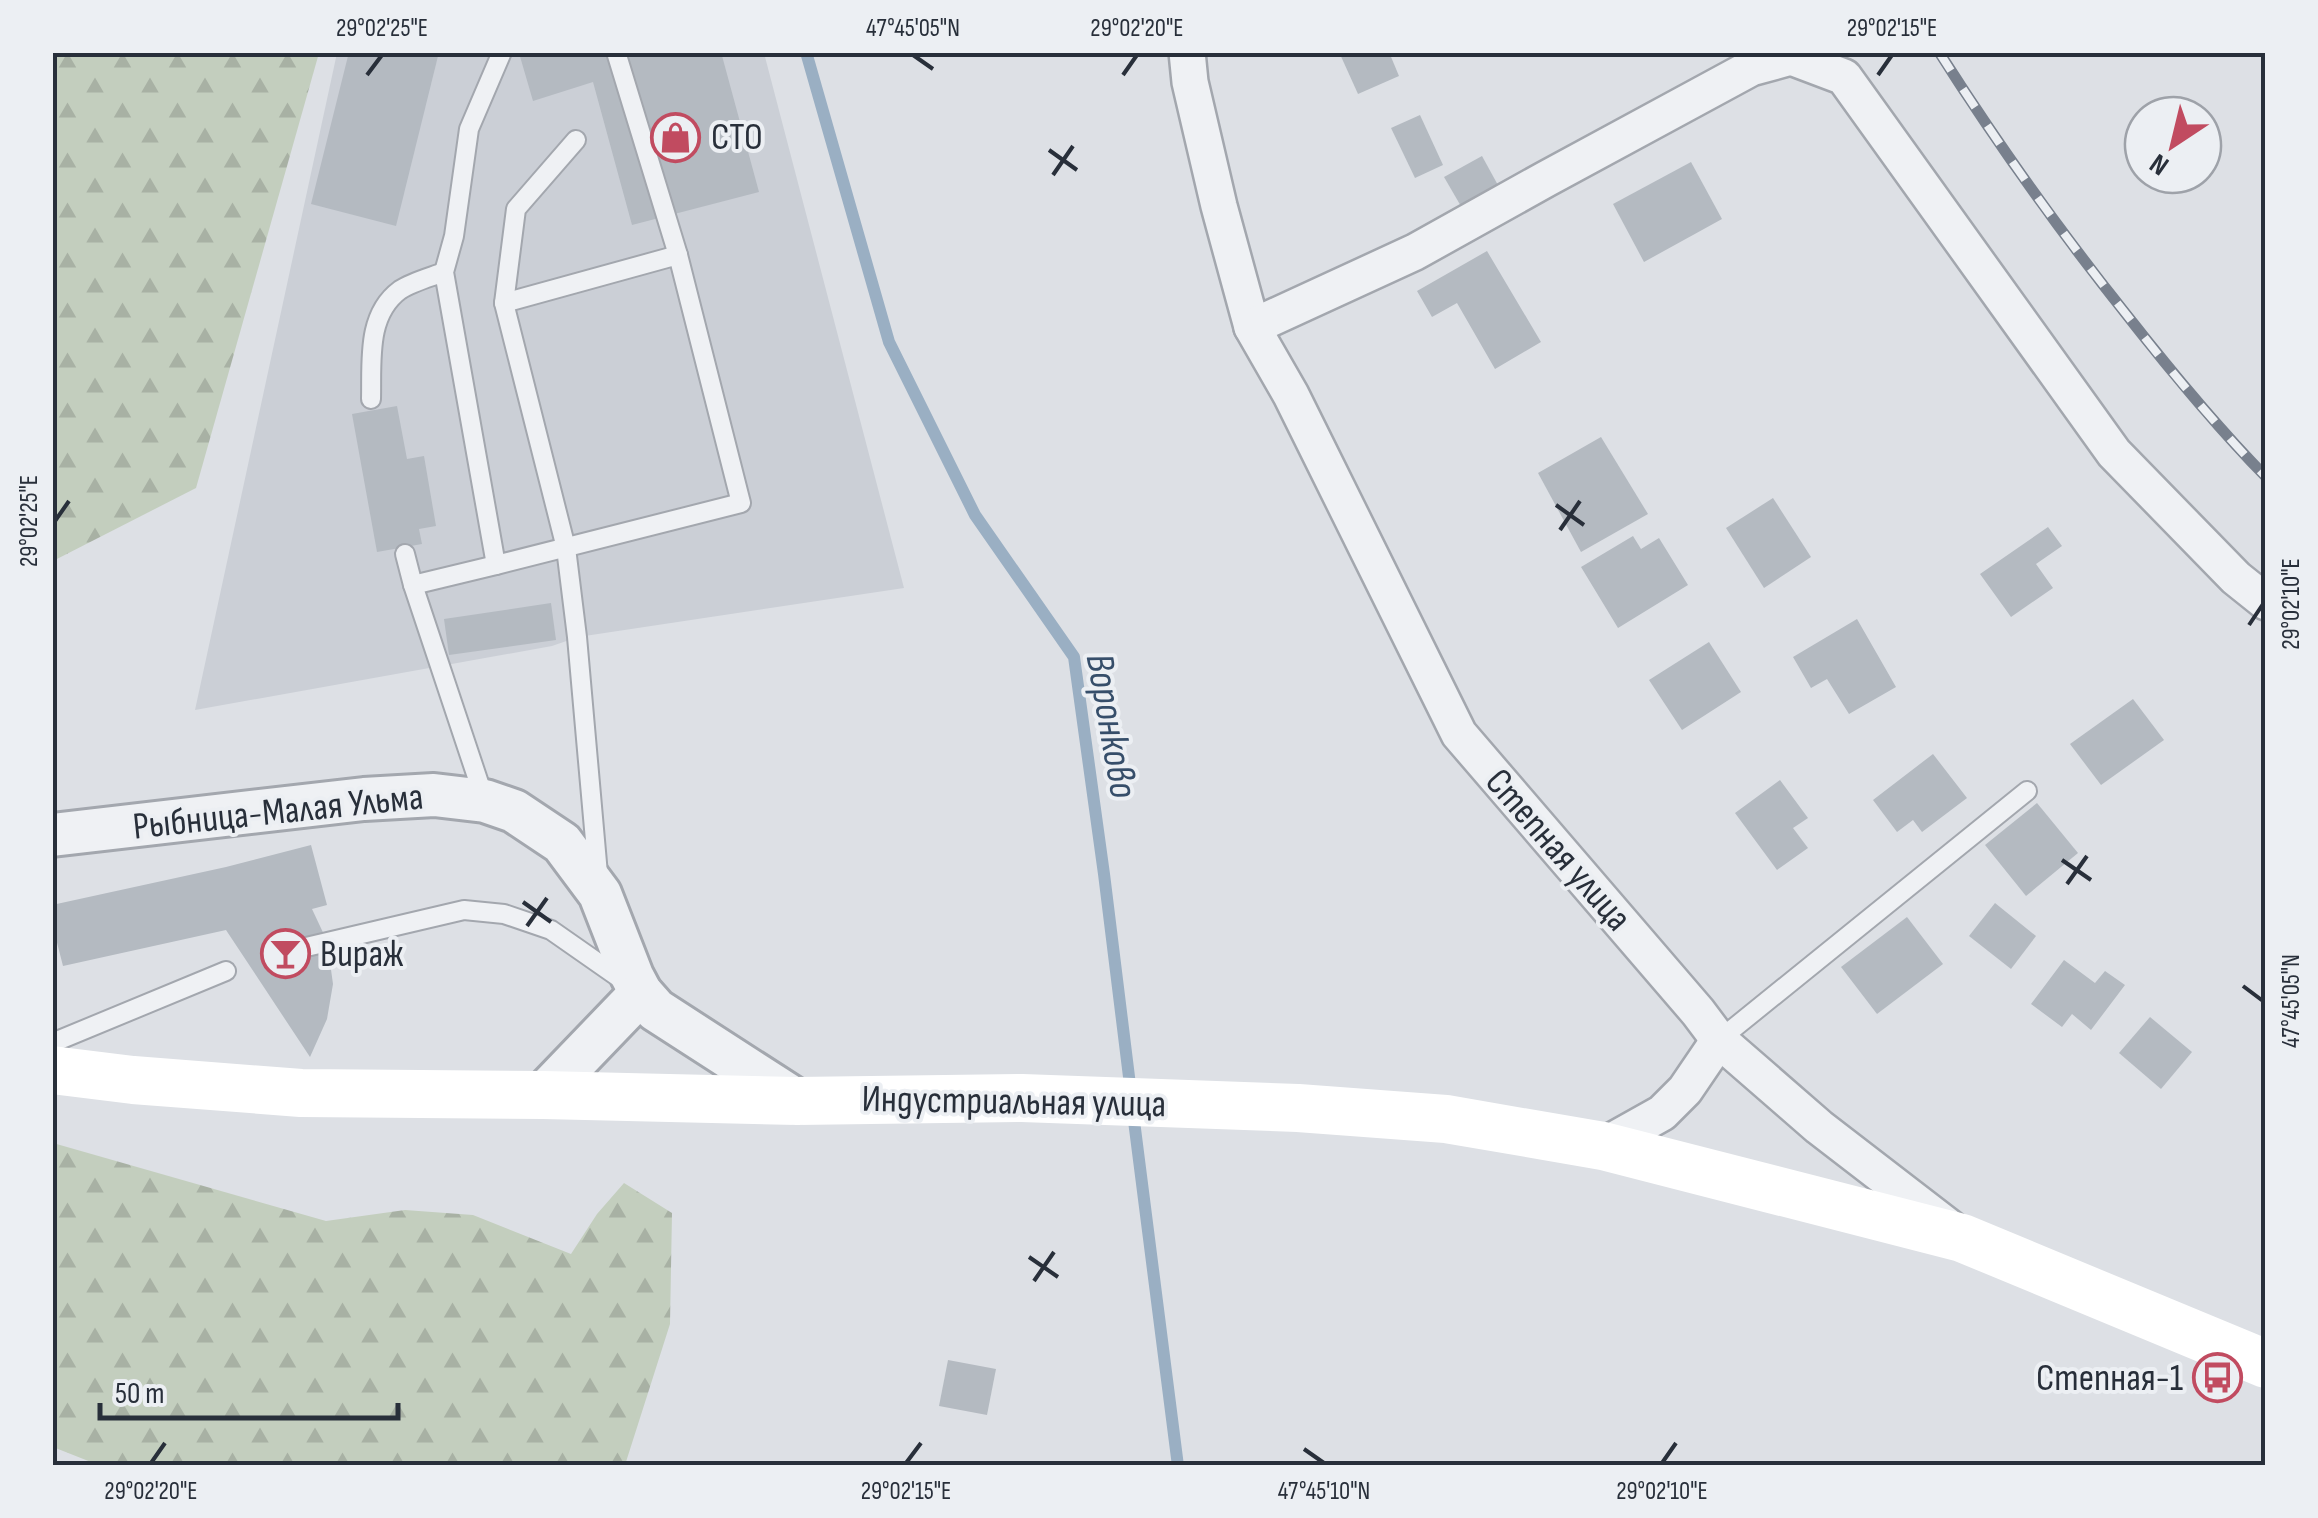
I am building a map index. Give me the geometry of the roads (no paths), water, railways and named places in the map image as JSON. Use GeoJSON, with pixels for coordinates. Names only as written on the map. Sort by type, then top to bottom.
{"type":"FeatureCollection","features":[{"type":"Feature","properties":{"kind":"main road","name":"Индустриальная улица"},"geometry":{"type":"LineString","coordinates":[[52,1070],[300,1093],[797,1101],[1022,1098],[1298,1108],[1446,1119],[1603,1146],[1962,1238]]}},
{"type":"Feature","properties":{"kind":"main road","name":"Степная улица"},"geometry":{"type":"LineString","coordinates":[[1962,1238],[2266,1364]]}},
{"type":"Feature","properties":{"kind":"street","name":"Степная улица"},"geometry":{"type":"LineString","coordinates":[[1187,52],[1206,153],[1252,327],[1291,395],[1458,734],[1719,1040],[1819,1128],[1962,1238]]}},
{"type":"Feature","properties":{"kind":"street"},"geometry":{"type":"LineString","coordinates":[[1252,327],[1415,252],[1751,68],[1792,57],[1844,77],[2114,453],[2236,578],[2266,602]]}},
{"type":"Feature","properties":{"kind":"street","name":"Рыбница-Малая Ульма"},"geometry":{"type":"LineString","coordinates":[[52,835],[364,798],[434,794],[485,801],[514,811],[562,843],[600,894],[632,976],[656,1010],[797,1101]]}},
{"type":"Feature","properties":{"kind":"street"},"geometry":{"type":"LineString","coordinates":[[543,1095],[641,993]]}},
{"type":"Feature","properties":{"kind":"street"},"geometry":{"type":"LineString","coordinates":[[1603,1146],[1662,1114],[1686,1090],[1719,1040]]}},
{"type":"Feature","properties":{"kind":"lane"},"geometry":{"type":"LineString","coordinates":[[496,565],[444,272],[454,236],[469,129],[502,52]]}},
{"type":"Feature","properties":{"kind":"lane"},"geometry":{"type":"LineString","coordinates":[[413,585],[741,503],[678,255],[616,52]]}},
{"type":"Feature","properties":{"kind":"lane"},"geometry":{"type":"LineString","coordinates":[[576,140],[516,209],[504,303],[566,548],[578,637],[600,894]]}},
{"type":"Feature","properties":{"kind":"lane"},"geometry":{"type":"LineString","coordinates":[[504,303],[678,255]]}},
{"type":"Feature","properties":{"kind":"lane"},"geometry":{"type":"LineString","coordinates":[[372,400],[372,337],[381,312],[400,290],[444,272]]}},
{"type":"Feature","properties":{"kind":"lane"},"geometry":{"type":"LineString","coordinates":[[405,554],[485,801]]}},
{"type":"Feature","properties":{"kind":"lane"},"geometry":{"type":"LineString","coordinates":[[1719,1040],[2027,791]]}},
{"type":"Feature","properties":{"kind":"lane"},"geometry":{"type":"LineString","coordinates":[[302,948],[464,910],[504,914],[551,930],[641,993]]}},
{"type":"Feature","properties":{"kind":"lane"},"geometry":{"type":"LineString","coordinates":[[52,1043],[226,971]]}},
{"type":"Feature","properties":{"kind":"waterway","name":"Воронково"},"geometry":{"type":"LineString","coordinates":[[806,52],[889,342],[975,515],[1074,657],[1131,1093]]}},
{"type":"Feature","properties":{"kind":"waterway","name":"Воронково"},"geometry":{"type":"LineString","coordinates":[[1133,1113],[1178,1466]]}},
{"type":"Feature","properties":{"kind":"railway"},"geometry":{"type":"LineString","coordinates":[[1939,52],[2029,186],[2101,282],[2194,397],[2266,477]]}},
{"type":"Feature","properties":{"kind":"place","name":"СТО"},"geometry":{"type":"Point","coordinates":[676,137]}},
{"type":"Feature","properties":{"kind":"place","name":"Вираж"},"geometry":{"type":"Point","coordinates":[285,954]}},
{"type":"Feature","properties":{"kind":"place","name":"Степная-1"},"geometry":{"type":"Point","coordinates":[2218,1378]}}]}
